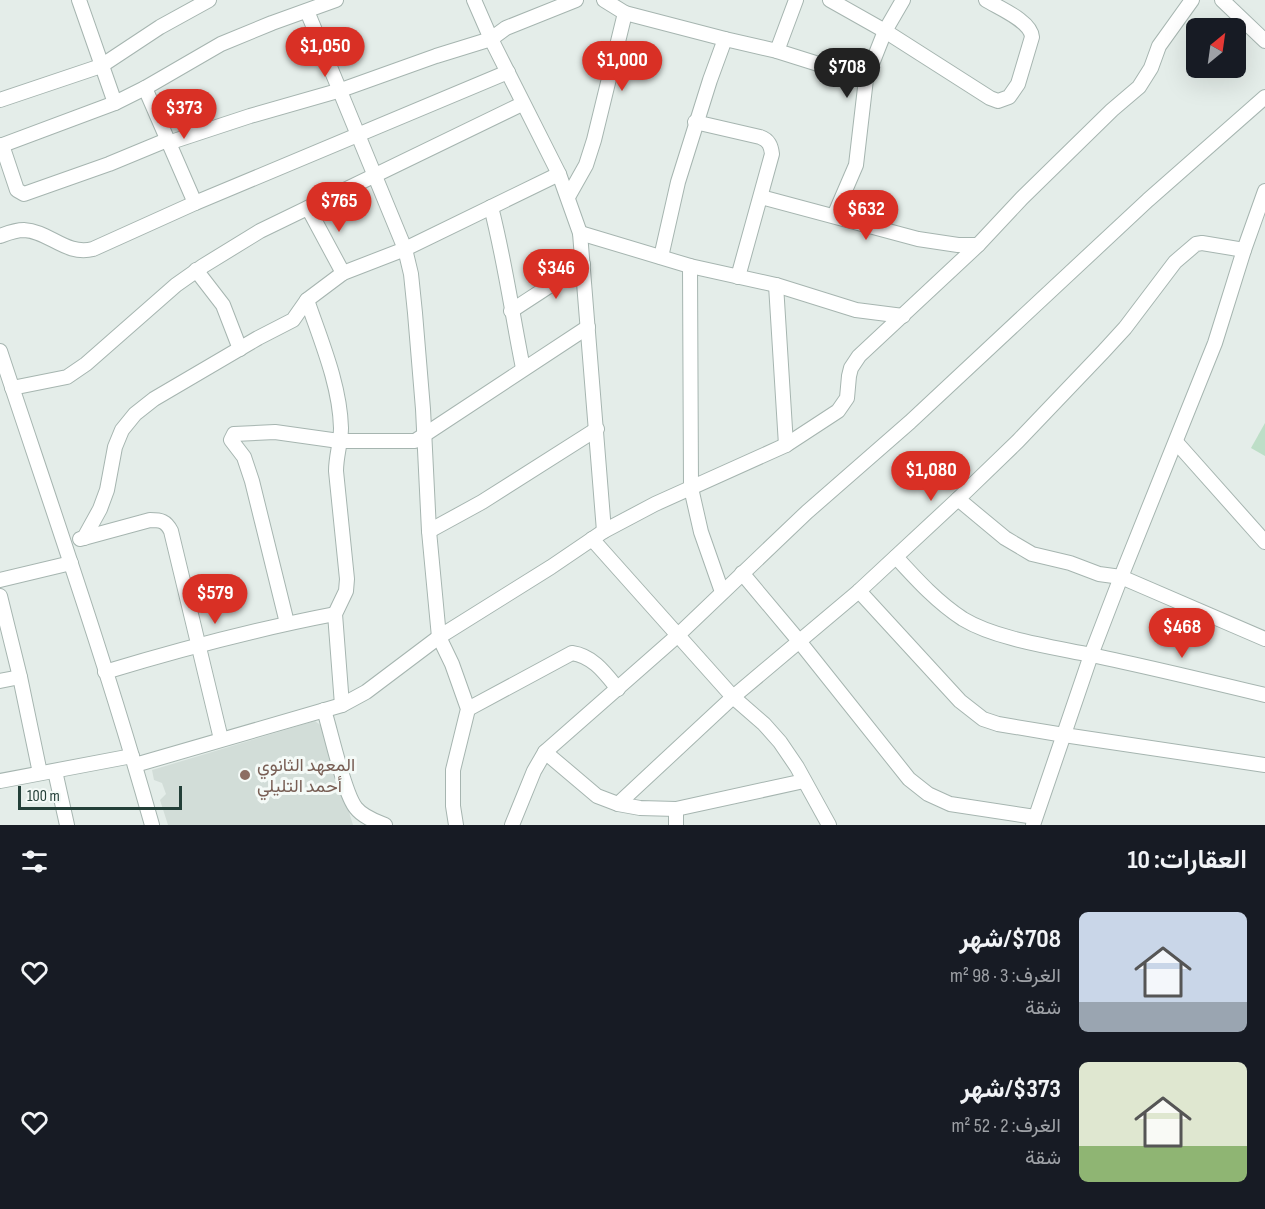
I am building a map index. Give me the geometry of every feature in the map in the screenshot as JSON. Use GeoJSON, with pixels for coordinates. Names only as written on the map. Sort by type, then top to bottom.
{"type":"FeatureCollection","features":[{"type":"Feature","properties":{"kind":"street"},"geometry":{"type":"LineString","coordinates":[[79,0],[115,103]]}},
{"type":"Feature","properties":{"kind":"street"},"geometry":{"type":"LineString","coordinates":[[336,0],[272,22],[221,44],[115,103],[1,146],[17,190],[24,194],[168,142],[341,90],[491,39],[506,28],[576,0]]}},
{"type":"Feature","properties":{"kind":"street"},"geometry":{"type":"LineString","coordinates":[[474,0],[522,104],[559,174],[580,233],[597,429],[598,535],[677,636],[733,697],[764,724],[780,742],[829,825]]}},
{"type":"Feature","properties":{"kind":"street"},"geometry":{"type":"LineString","coordinates":[[604,0],[625,13],[777,51],[866,79]]}},
{"type":"Feature","properties":{"kind":"street"},"geometry":{"type":"LineString","coordinates":[[777,51],[796,0]]}},
{"type":"Feature","properties":{"kind":"street"},"geometry":{"type":"LineString","coordinates":[[831,0],[998,101],[1009,97],[1018,84],[1032,37],[1024,23],[986,0]]}},
{"type":"Feature","properties":{"kind":"street"},"geometry":{"type":"LineString","coordinates":[[834,216],[856,165],[866,79],[885,31],[903,0]]}},
{"type":"Feature","properties":{"kind":"street"},"geometry":{"type":"LineString","coordinates":[[0,781],[134,760],[221,739],[342,705],[381,682],[440,637],[598,535],[655,504],[786,445],[842,408],[847,398],[849,376],[854,362],[1139,87],[1151,68],[1159,46],[1191,0]]}},
{"type":"Feature","properties":{"kind":"street"},"geometry":{"type":"LineString","coordinates":[[1222,0],[1265,41]]}},
{"type":"Feature","properties":{"kind":"street"},"geometry":{"type":"LineString","coordinates":[[0,100],[101,66],[202,1]]}},
{"type":"Feature","properties":{"kind":"street"},"geometry":{"type":"LineString","coordinates":[[307,11],[376,175],[405,249],[411,274],[425,435],[429,531],[440,637],[468,709],[453,770],[453,806],[456,825]]}},
{"type":"Feature","properties":{"kind":"street"},"geometry":{"type":"LineString","coordinates":[[568,197],[586,165],[594,140],[625,13]]}},
{"type":"Feature","properties":{"kind":"street"},"geometry":{"type":"LineString","coordinates":[[661,256],[695,122],[726,39]]}},
{"type":"Feature","properties":{"kind":"street"},"geometry":{"type":"LineString","coordinates":[[0,236],[28,230],[67,248],[84,251],[508,72]]}},
{"type":"Feature","properties":{"kind":"street"},"geometry":{"type":"LineString","coordinates":[[145,88],[195,203]]}},
{"type":"Feature","properties":{"kind":"street"},"geometry":{"type":"LineString","coordinates":[[513,825],[534,771],[545,752],[677,636],[807,512],[910,422],[1148,200],[1265,97]]}},
{"type":"Feature","properties":{"kind":"street"},"geometry":{"type":"LineString","coordinates":[[7,381],[67,377],[86,364],[176,285],[196,270],[260,231],[522,104]]}},
{"type":"Feature","properties":{"kind":"street"},"geometry":{"type":"LineString","coordinates":[[695,122],[766,139],[771,147],[772,154],[738,277]]}},
{"type":"Feature","properties":{"kind":"street"},"geometry":{"type":"LineString","coordinates":[[84,538],[100,509],[107,490],[122,430],[135,414],[154,399],[293,320],[307,300],[343,273],[405,249],[559,174]]}},
{"type":"Feature","properties":{"kind":"street"},"geometry":{"type":"LineString","coordinates":[[742,573],[800,641],[909,779],[928,794],[950,804],[1034,821],[1121,577],[1215,343],[1265,191]]}},
{"type":"Feature","properties":{"kind":"street"},"geometry":{"type":"LineString","coordinates":[[761,197],[918,239],[978,244]]}},
{"type":"Feature","properties":{"kind":"street"},"geometry":{"type":"LineString","coordinates":[[491,207],[507,272],[511,311],[523,368]]}},
{"type":"Feature","properties":{"kind":"street"},"geometry":{"type":"LineString","coordinates":[[308,208],[343,273]]}},
{"type":"Feature","properties":{"kind":"street"},"geometry":{"type":"LineString","coordinates":[[580,233],[690,266],[776,285],[856,310],[903,316]]}},
{"type":"Feature","properties":{"kind":"street"},"geometry":{"type":"LineString","coordinates":[[618,804],[733,697],[859,591],[1025,434],[1125,328],[1175,262],[1196,244],[1244,250]]}},
{"type":"Feature","properties":{"kind":"street"},"geometry":{"type":"LineString","coordinates":[[511,311],[583,264]]}},
{"type":"Feature","properties":{"kind":"street"},"geometry":{"type":"LineString","coordinates":[[690,266],[691,488],[701,532],[722,592]]}},
{"type":"Feature","properties":{"kind":"street"},"geometry":{"type":"LineString","coordinates":[[196,270],[223,305],[240,349]]}},
{"type":"Feature","properties":{"kind":"street"},"geometry":{"type":"LineString","coordinates":[[776,285],[786,445]]}},
{"type":"Feature","properties":{"kind":"street"},"geometry":{"type":"LineString","coordinates":[[307,300],[332,378],[341,431],[336,471],[346,591],[335,614],[342,705]]}},
{"type":"Feature","properties":{"kind":"street"},"geometry":{"type":"LineString","coordinates":[[287,623],[252,481],[244,457],[231,438],[234,434],[275,432],[339,441],[415,441],[588,327]]}},
{"type":"Feature","properties":{"kind":"street"},"geometry":{"type":"LineString","coordinates":[[0,351],[7,381],[65,546],[134,760],[152,825]]}},
{"type":"Feature","properties":{"kind":"street"},"geometry":{"type":"LineString","coordinates":[[429,531],[482,502],[597,429]]}},
{"type":"Feature","properties":{"kind":"street"},"geometry":{"type":"LineString","coordinates":[[1176,442],[1265,542]]}},
{"type":"Feature","properties":{"kind":"street"},"geometry":{"type":"LineString","coordinates":[[958,499],[1005,538],[1032,554],[1070,563],[1099,574],[1121,577],[1265,639]]}},
{"type":"Feature","properties":{"kind":"street"},"geometry":{"type":"LineString","coordinates":[[65,546],[84,538],[150,520],[166,523],[171,531],[221,739]]}},
{"type":"Feature","properties":{"kind":"street"},"geometry":{"type":"LineString","coordinates":[[896,557],[925,589],[965,620],[981,627],[1265,694]]}},
{"type":"Feature","properties":{"kind":"street"},"geometry":{"type":"LineString","coordinates":[[0,580],[71,564]]}},
{"type":"Feature","properties":{"kind":"street"},"geometry":{"type":"LineString","coordinates":[[859,591],[972,712],[983,719],[998,724],[1064,735],[1265,765]]}},
{"type":"Feature","properties":{"kind":"street"},"geometry":{"type":"LineString","coordinates":[[0,596],[40,773]]}},
{"type":"Feature","properties":{"kind":"street"},"geometry":{"type":"LineString","coordinates":[[105,672],[199,645],[287,623],[335,614]]}},
{"type":"Feature","properties":{"kind":"street"},"geometry":{"type":"LineString","coordinates":[[468,709],[572,653],[584,655],[602,670],[618,689]]}},
{"type":"Feature","properties":{"kind":"street"},"geometry":{"type":"LineString","coordinates":[[0,681],[20,677]]}},
{"type":"Feature","properties":{"kind":"street"},"geometry":{"type":"LineString","coordinates":[[324,710],[352,801],[356,808],[368,818],[384,825]]}},
{"type":"Feature","properties":{"kind":"street"},"geometry":{"type":"LineString","coordinates":[[545,752],[597,796],[618,804],[640,808],[676,808],[804,781]]}},
{"type":"Feature","properties":{"kind":"street"},"geometry":{"type":"LineString","coordinates":[[55,771],[67,825]]}},
{"type":"Feature","properties":{"kind":"street"},"geometry":{"type":"LineString","coordinates":[[676,808],[676,825]]}},
{"type":"Feature","properties":{"kind":"shaded area","name":"المعهد الثانوي أحمد التليلي"},"geometry":{"type":"Polygon","coordinates":[[[315,721],[323,727],[353,825],[168,825],[160,800],[166,794],[162,783],[154,780],[152,770],[315,721]]]}},
{"type":"Feature","properties":{"kind":"green space"},"geometry":{"type":"Polygon","coordinates":[[[1265,423],[1265,456],[1251,448],[1265,423]]]}},
{"type":"Feature","properties":{"kind":"place","name":"المعهد الثانوي أحمد التليلي"},"geometry":{"type":"Point","coordinates":[245,775]}}]}
